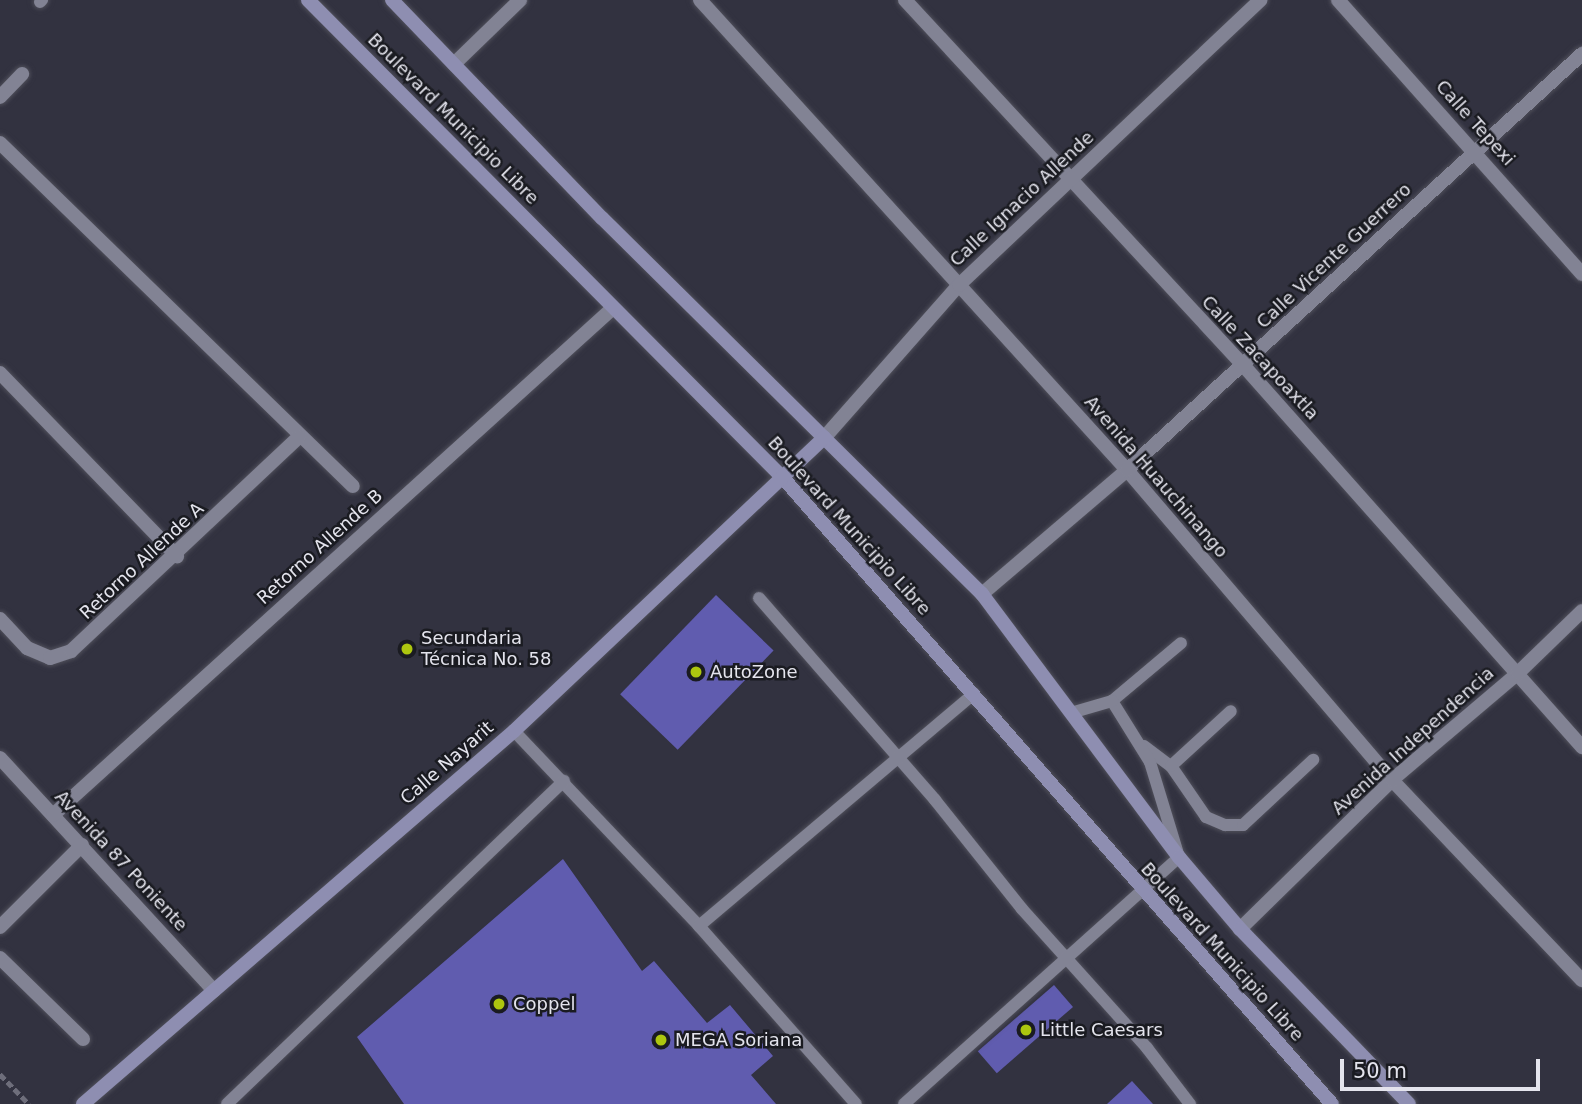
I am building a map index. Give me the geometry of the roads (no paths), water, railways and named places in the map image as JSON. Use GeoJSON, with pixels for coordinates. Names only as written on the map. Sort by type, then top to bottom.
{"type":"FeatureCollection","features":[{"type":"Feature","properties":{"kind":"main road","name":"Boulevard Municipio Libre"},"geometry":{"type":"LineString","coordinates":[[308,0],[784,479],[974,694],[1141,891],[1332,1104]]}},
{"type":"Feature","properties":{"kind":"main road","name":"Boulevard Municipio Libre"},"geometry":{"type":"LineString","coordinates":[[392,0],[824,438],[982,594],[1179,857],[1240,929],[1409,1104]]}},
{"type":"Feature","properties":{"kind":"main road","name":"Calle Nayarit"},"geometry":{"type":"LineString","coordinates":[[83,1104],[514,731],[784,479],[824,438]]}},
{"type":"Feature","properties":{"kind":"street"},"geometry":{"type":"LineString","coordinates":[[454,64],[520,0]]}},
{"type":"Feature","properties":{"kind":"street","name":"Avenida Huauchinango"},"geometry":{"type":"LineString","coordinates":[[700,0],[1127,470],[1392,780],[1582,980]]}},
{"type":"Feature","properties":{"kind":"street","name":"Calle Zacapoaxtla"},"geometry":{"type":"LineString","coordinates":[[905,0],[1069,182],[1243,365],[1582,747]]}},
{"type":"Feature","properties":{"kind":"street","name":"Calle Ignacio Allende"},"geometry":{"type":"LineString","coordinates":[[824,438],[959,285],[1260,0]]}},
{"type":"Feature","properties":{"kind":"street","name":"Calle Tepexi"},"geometry":{"type":"LineString","coordinates":[[1338,0],[1582,274]]}},
{"type":"Feature","properties":{"kind":"street","name":"Calle Vicente Guerrero"},"geometry":{"type":"LineString","coordinates":[[982,594],[1127,470],[1582,54]]}},
{"type":"Feature","properties":{"kind":"street"},"geometry":{"type":"LineString","coordinates":[[0,97],[22,74]]}},
{"type":"Feature","properties":{"kind":"street"},"geometry":{"type":"LineString","coordinates":[[0,143],[299,437],[353,486]]}},
{"type":"Feature","properties":{"kind":"street","name":"Retorno Allende B"},"geometry":{"type":"LineString","coordinates":[[53,815],[613,309]]}},
{"type":"Feature","properties":{"kind":"street"},"geometry":{"type":"LineString","coordinates":[[0,373],[177,556]]}},
{"type":"Feature","properties":{"kind":"street","name":"Retorno Allende A"},"geometry":{"type":"LineString","coordinates":[[0,619],[27,648],[50,658],[71,652],[177,556],[299,437]]}},
{"type":"Feature","properties":{"kind":"street","name":"Avenida Independencia"},"geometry":{"type":"LineString","coordinates":[[1240,929],[1392,780],[1518,673],[1582,611]]}},
{"type":"Feature","properties":{"kind":"street","name":"Avenida 87 Poniente"},"geometry":{"type":"LineString","coordinates":[[0,758],[214,990]]}},
{"type":"Feature","properties":{"kind":"street"},"geometry":{"type":"LineString","coordinates":[[0,927],[82,845]]}},
{"type":"Feature","properties":{"kind":"street"},"geometry":{"type":"LineString","coordinates":[[0,958],[82,1039]]}},
{"type":"Feature","properties":{"kind":"lane"},"geometry":{"type":"LineString","coordinates":[[759,598],[1190,1104]]}},
{"type":"Feature","properties":{"kind":"lane"},"geometry":{"type":"LineString","coordinates":[[1071,713],[1112,701],[1181,643]]}},
{"type":"Feature","properties":{"kind":"lane"},"geometry":{"type":"LineString","coordinates":[[699,926],[974,694]]}},
{"type":"Feature","properties":{"kind":"lane"},"geometry":{"type":"LineString","coordinates":[[904,1104],[1179,857],[1150,762],[1112,701]]}},
{"type":"Feature","properties":{"kind":"lane"},"geometry":{"type":"LineString","coordinates":[[1171,766],[1231,711]]}},
{"type":"Feature","properties":{"kind":"lane"},"geometry":{"type":"LineString","coordinates":[[514,731],[699,926],[856,1104]]}},
{"type":"Feature","properties":{"kind":"lane"},"geometry":{"type":"LineString","coordinates":[[1136,739],[1171,766],[1206,817],[1225,825],[1243,825],[1313,760]]}},
{"type":"Feature","properties":{"kind":"lane"},"geometry":{"type":"LineString","coordinates":[[227,1104],[564,781]]}},
{"type":"Feature","properties":{"kind":"place","name":"Secundaria Técnica No. 58"},"geometry":{"type":"Point","coordinates":[407,649]}},
{"type":"Feature","properties":{"kind":"place","name":"AutoZone"},"geometry":{"type":"Point","coordinates":[696,672]}},
{"type":"Feature","properties":{"kind":"place","name":"Coppel"},"geometry":{"type":"Point","coordinates":[499,1004]}},
{"type":"Feature","properties":{"kind":"place","name":"Little Caesars"},"geometry":{"type":"Point","coordinates":[1026,1030]}},
{"type":"Feature","properties":{"kind":"place","name":"MEGA Soriana"},"geometry":{"type":"Point","coordinates":[661,1040]}}]}
